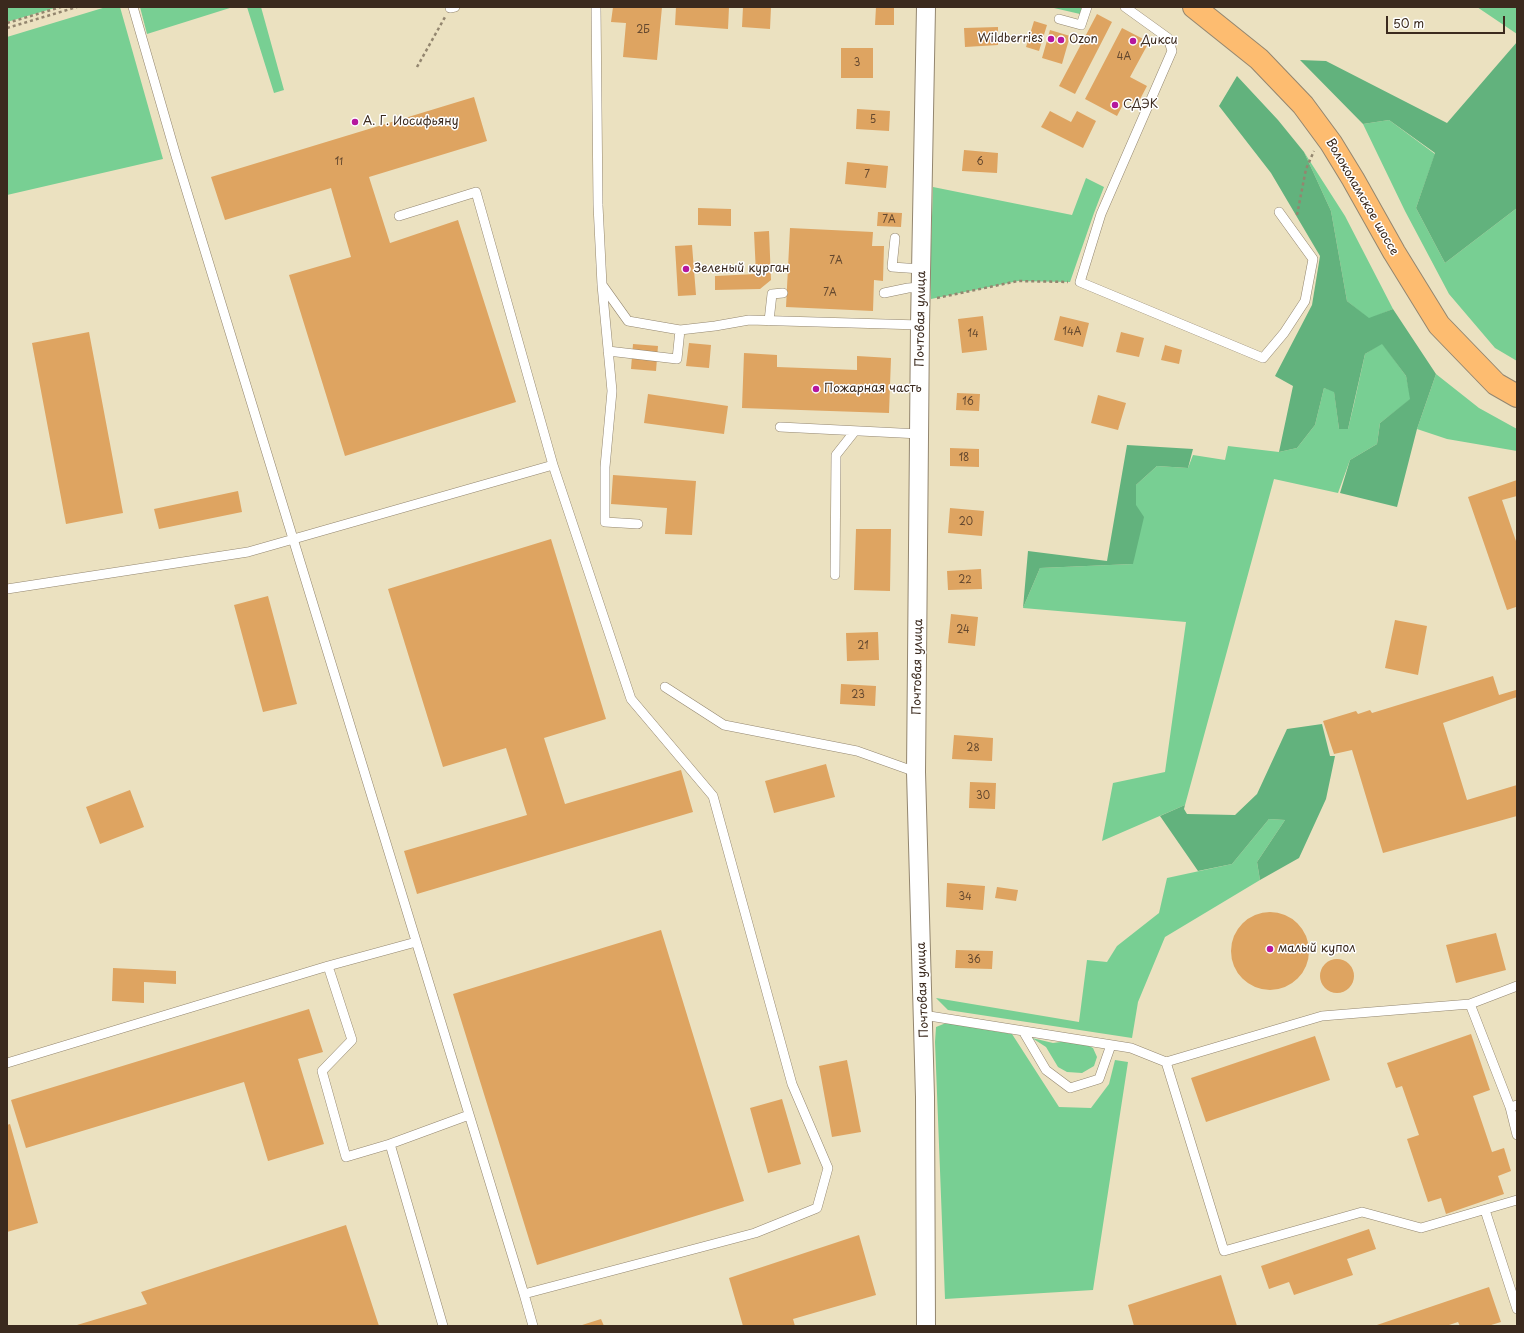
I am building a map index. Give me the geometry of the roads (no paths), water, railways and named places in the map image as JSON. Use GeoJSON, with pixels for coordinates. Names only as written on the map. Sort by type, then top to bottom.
{"type":"FeatureCollection","features":[{"type":"Feature","properties":{"kind":"main road","name":"Волоколамское шоссе"},"geometry":{"type":"LineString","coordinates":[[1194,7],[1259,59],[1303,105],[1331,143],[1394,252],[1439,325],[1496,384],[1517,396]]}},
{"type":"Feature","properties":{"kind":"street","name":"Почтовая улица"},"geometry":{"type":"LineString","coordinates":[[926,7],[920,325],[916,772],[925,1105],[926,1326]]}},
{"type":"Feature","properties":{"kind":"lane"},"geometry":{"type":"LineString","coordinates":[[133,7],[171,140],[533,1326]]}},
{"type":"Feature","properties":{"kind":"lane"},"geometry":{"type":"LineString","coordinates":[[596,7],[598,205],[602,285],[612,391],[605,467],[605,522],[638,524]]}},
{"type":"Feature","properties":{"kind":"lane"},"geometry":{"type":"LineString","coordinates":[[1059,19],[1081,25],[1087,7]]}},
{"type":"Feature","properties":{"kind":"lane"},"geometry":{"type":"LineString","coordinates":[[1125,7],[1168,38],[1172,51],[1100,214],[1080,282],[1263,358],[1284,333],[1304,301],[1313,259],[1279,212]]}},
{"type":"Feature","properties":{"kind":"lane"},"geometry":{"type":"LineString","coordinates":[[400,216],[476,192],[554,465],[631,699],[713,796],[792,1084],[828,1168],[817,1208],[810,1211],[755,1233],[524,1294]]}},
{"type":"Feature","properties":{"kind":"lane"},"geometry":{"type":"LineString","coordinates":[[895,238],[892,267],[921,269]]}},
{"type":"Feature","properties":{"kind":"lane"},"geometry":{"type":"LineString","coordinates":[[602,285],[628,321],[680,330],[749,320],[920,325]]}},
{"type":"Feature","properties":{"kind":"lane"},"geometry":{"type":"LineString","coordinates":[[884,293],[908,288],[921,294]]}},
{"type":"Feature","properties":{"kind":"lane"},"geometry":{"type":"LineString","coordinates":[[769,321],[772,294],[783,293]]}},
{"type":"Feature","properties":{"kind":"lane"},"geometry":{"type":"LineString","coordinates":[[608,351],[677,359],[680,330]]}},
{"type":"Feature","properties":{"kind":"lane"},"geometry":{"type":"LineString","coordinates":[[780,427],[920,434]]}},
{"type":"Feature","properties":{"kind":"lane"},"geometry":{"type":"LineString","coordinates":[[835,575],[836,455],[855,431]]}},
{"type":"Feature","properties":{"kind":"lane"},"geometry":{"type":"LineString","coordinates":[[7,589],[248,552],[554,465]]}},
{"type":"Feature","properties":{"kind":"lane"},"geometry":{"type":"LineString","coordinates":[[665,687],[724,725],[857,751],[916,772]]}},
{"type":"Feature","properties":{"kind":"lane"},"geometry":{"type":"LineString","coordinates":[[7,1063],[328,966],[416,942]]}},
{"type":"Feature","properties":{"kind":"lane"},"geometry":{"type":"LineString","coordinates":[[328,966],[352,1040],[322,1071],[346,1157],[390,1144],[469,1115]]}},
{"type":"Feature","properties":{"kind":"lane"},"geometry":{"type":"LineString","coordinates":[[923,1015],[1131,1048],[1166,1062],[1322,1016],[1470,1004],[1517,986]]}},
{"type":"Feature","properties":{"kind":"lane"},"geometry":{"type":"LineString","coordinates":[[1470,1004],[1514,1106],[1517,1136]]}},
{"type":"Feature","properties":{"kind":"lane"},"geometry":{"type":"LineString","coordinates":[[1022,1031],[1046,1070],[1070,1088],[1099,1079],[1111,1045]]}},
{"type":"Feature","properties":{"kind":"lane"},"geometry":{"type":"LineString","coordinates":[[1166,1062],[1224,1251],[1362,1212],[1421,1228],[1517,1200]]}},
{"type":"Feature","properties":{"kind":"lane"},"geometry":{"type":"LineString","coordinates":[[390,1144],[443,1326]]}},
{"type":"Feature","properties":{"kind":"lane"},"geometry":{"type":"LineString","coordinates":[[1485,1210],[1517,1309]]}},
{"type":"Feature","properties":{"kind":"place","name":"Wildberries"},"geometry":{"type":"Point","coordinates":[1051,39]}},
{"type":"Feature","properties":{"kind":"place","name":"Ozon"},"geometry":{"type":"Point","coordinates":[1061,40]}},
{"type":"Feature","properties":{"kind":"place","name":"Дикси"},"geometry":{"type":"Point","coordinates":[1133,41]}},
{"type":"Feature","properties":{"kind":"place","name":"СДЭК"},"geometry":{"type":"Point","coordinates":[1115,105]}},
{"type":"Feature","properties":{"kind":"place","name":"А. Г. Иосифьяну"},"geometry":{"type":"Point","coordinates":[355,122]}},
{"type":"Feature","properties":{"kind":"place","name":"Зеленый курган"},"geometry":{"type":"Point","coordinates":[686,269]}},
{"type":"Feature","properties":{"kind":"place","name":"Пожарная часть"},"geometry":{"type":"Point","coordinates":[816,389]}},
{"type":"Feature","properties":{"kind":"place","name":"малый купол"},"geometry":{"type":"Point","coordinates":[1270,949]}}]}
